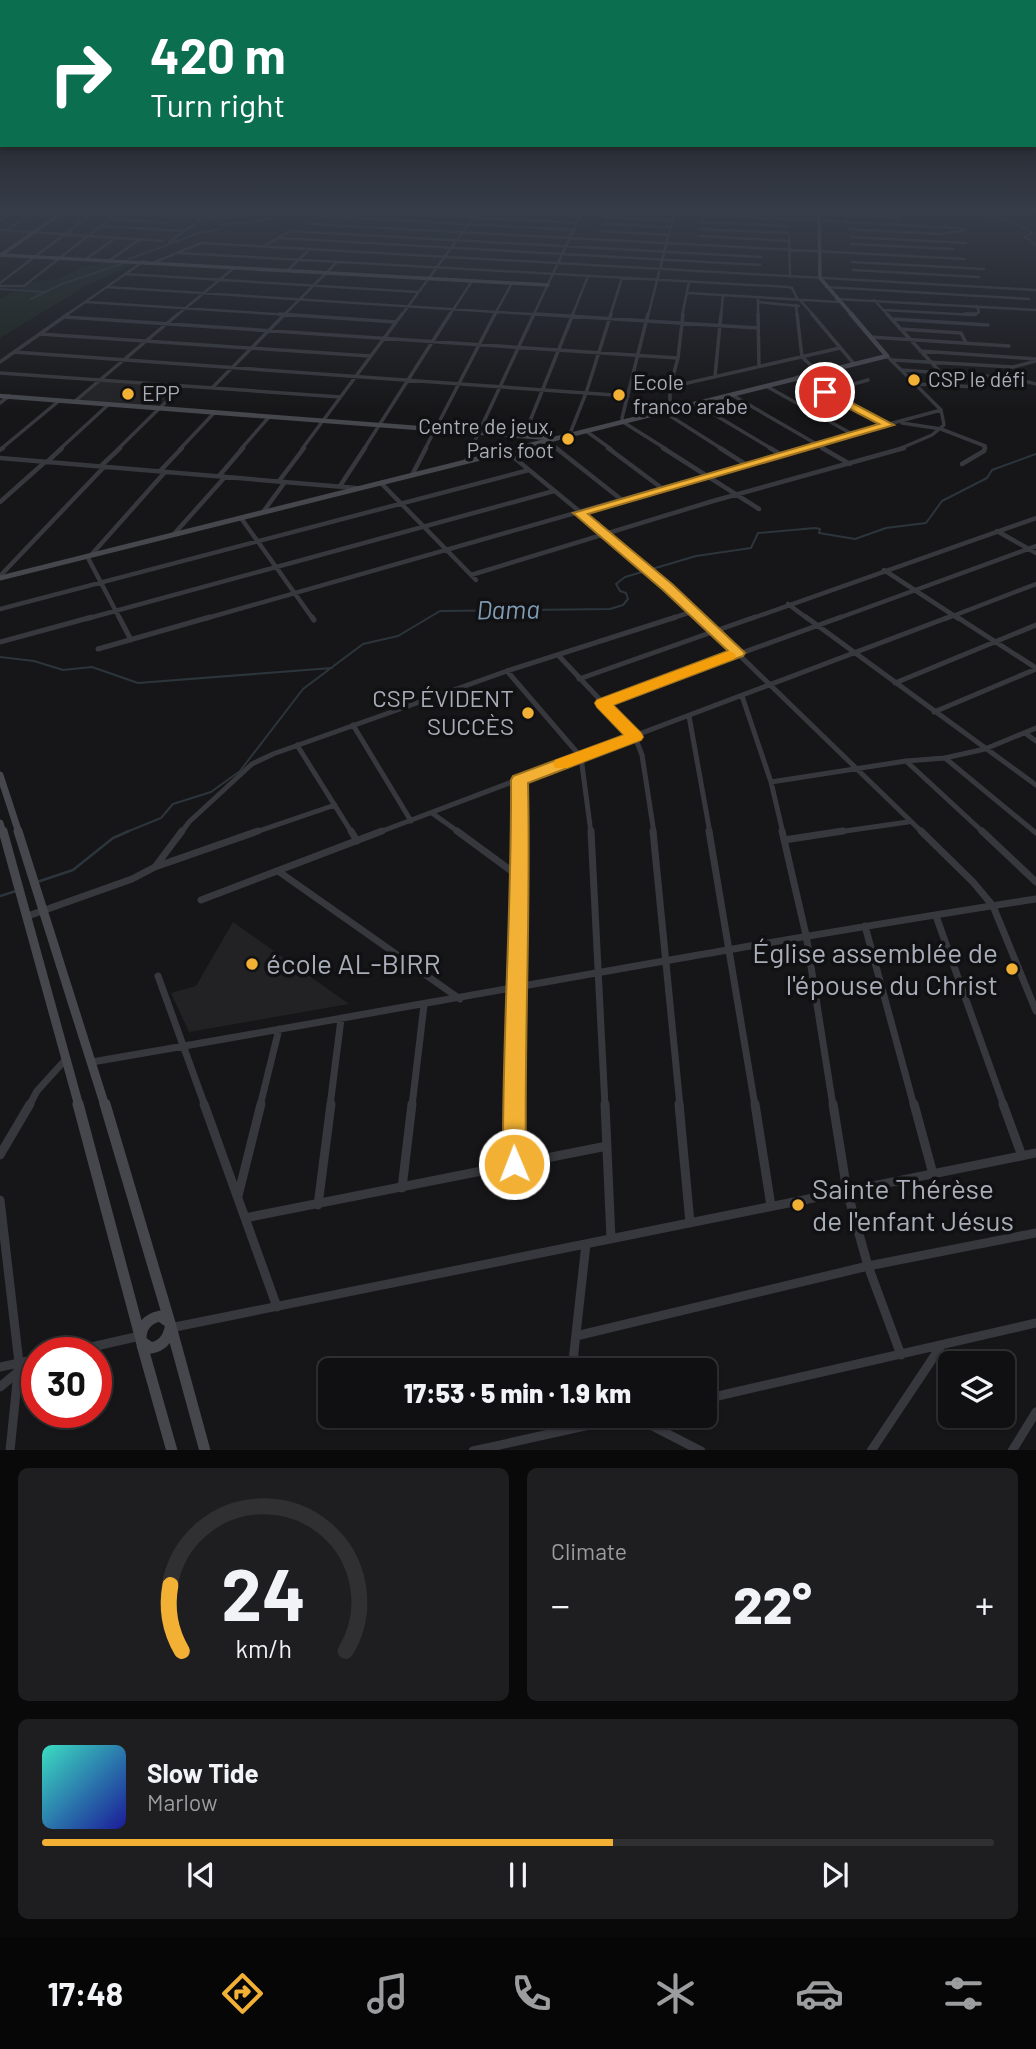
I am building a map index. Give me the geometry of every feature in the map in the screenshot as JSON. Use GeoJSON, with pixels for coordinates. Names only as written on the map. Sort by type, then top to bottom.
{"type":"FeatureCollection","features":[{"type":"Feature","properties":{"kind":"street"},"geometry":{"type":"LineString","coordinates":[[0,285],[24,286],[35,278]]}},
{"type":"Feature","properties":{"kind":"street"},"geometry":{"type":"LineString","coordinates":[[0,362],[120,278]]}},
{"type":"Feature","properties":{"kind":"street"},"geometry":{"type":"LineString","coordinates":[[182,278],[418,292]]}},
{"type":"Feature","properties":{"kind":"street"},"geometry":{"type":"LineString","coordinates":[[74,402],[222,278]]}},
{"type":"Feature","properties":{"kind":"street"},"geometry":{"type":"LineString","coordinates":[[212,388],[321,278]]}},
{"type":"Feature","properties":{"kind":"street"},"geometry":{"type":"LineString","coordinates":[[423,278],[548,285]]}},
{"type":"Feature","properties":{"kind":"street"},"geometry":{"type":"LineString","coordinates":[[263,512],[322,421],[429,278]]}},
{"type":"Feature","properties":{"kind":"street"},"geometry":{"type":"LineString","coordinates":[[466,461],[551,278]]}},
{"type":"Feature","properties":{"kind":"street"},"geometry":{"type":"LineString","coordinates":[[524,436],[587,278]]}},
{"type":"Feature","properties":{"kind":"street"},"geometry":{"type":"LineString","coordinates":[[616,278],[790,288],[854,364]]}},
{"type":"Feature","properties":{"kind":"street"},"geometry":{"type":"LineString","coordinates":[[569,436],[586,393],[622,278]]}},
{"type":"Feature","properties":{"kind":"street"},"geometry":{"type":"LineString","coordinates":[[759,278],[759,286]]}},
{"type":"Feature","properties":{"kind":"street"},"geometry":{"type":"LineString","coordinates":[[810,278],[1036,290]]}},
{"type":"Feature","properties":{"kind":"street"},"geometry":{"type":"LineString","coordinates":[[471,575],[850,464],[920,441],[941,429],[944,422],[941,410],[889,358],[820,278]]}},
{"type":"Feature","properties":{"kind":"street"},"geometry":{"type":"LineString","coordinates":[[930,278],[937,304]]}},
{"type":"Feature","properties":{"kind":"street"},"geometry":{"type":"LineString","coordinates":[[657,280],[622,418],[624,422],[706,477],[759,509]]}},
{"type":"Feature","properties":{"kind":"street"},"geometry":{"type":"LineString","coordinates":[[340,486],[472,281]]}},
{"type":"Feature","properties":{"kind":"street"},"geometry":{"type":"LineString","coordinates":[[667,411],[689,282]]}},
{"type":"Feature","properties":{"kind":"street"},"geometry":{"type":"LineString","coordinates":[[412,475],[433,429],[512,283]]}},
{"type":"Feature","properties":{"kind":"street"},"geometry":{"type":"LineString","coordinates":[[107,287],[758,328]]}},
{"type":"Feature","properties":{"kind":"street"},"geometry":{"type":"LineString","coordinates":[[826,287],[1029,299]]}},
{"type":"Feature","properties":{"kind":"street"},"geometry":{"type":"LineString","coordinates":[[687,293],[723,295],[805,307]]}},
{"type":"Feature","properties":{"kind":"street"},"geometry":{"type":"LineString","coordinates":[[715,376],[723,295]]}},
{"type":"Feature","properties":{"kind":"street"},"geometry":{"type":"LineString","coordinates":[[758,300],[874,300],[1036,310]]}},
{"type":"Feature","properties":{"kind":"street"},"geometry":{"type":"LineString","coordinates":[[758,300],[759,366]]}},
{"type":"Feature","properties":{"kind":"street"},"geometry":{"type":"LineString","coordinates":[[874,300],[941,373]]}},
{"type":"Feature","properties":{"kind":"street"},"geometry":{"type":"LineString","coordinates":[[86,302],[396,322]]}},
{"type":"Feature","properties":{"kind":"street"},"geometry":{"type":"LineString","coordinates":[[796,305],[802,357],[818,372]]}},
{"type":"Feature","properties":{"kind":"street"},"geometry":{"type":"LineString","coordinates":[[883,310],[975,315],[979,312],[977,306]]}},
{"type":"Feature","properties":{"kind":"street"},"geometry":{"type":"LineString","coordinates":[[65,317],[678,358]]}},
{"type":"Feature","properties":{"kind":"street"},"geometry":{"type":"LineString","coordinates":[[892,319],[988,325]]}},
{"type":"Feature","properties":{"kind":"street"},"geometry":{"type":"LineString","coordinates":[[908,338],[924,321]]}},
{"type":"Feature","properties":{"kind":"street"},"geometry":{"type":"LineString","coordinates":[[901,329],[961,333],[966,343]]}},
{"type":"Feature","properties":{"kind":"street"},"geometry":{"type":"LineString","coordinates":[[40,334],[370,356]]}},
{"type":"Feature","properties":{"kind":"street"},"geometry":{"type":"LineString","coordinates":[[870,337],[1009,346]]}},
{"type":"Feature","properties":{"kind":"street"},"geometry":{"type":"LineString","coordinates":[[943,342],[964,338]]}},
{"type":"Feature","properties":{"kind":"street"},"geometry":{"type":"LineString","coordinates":[[670,387],[840,348]]}},
{"type":"Feature","properties":{"kind":"street"},"geometry":{"type":"LineString","coordinates":[[920,351],[1036,360]]}},
{"type":"Feature","properties":{"kind":"street"},"geometry":{"type":"LineString","coordinates":[[14,352],[628,396]]}},
{"type":"Feature","properties":{"kind":"street"},"geometry":{"type":"LineString","coordinates":[[0,577],[854,364],[889,358],[1013,367],[1036,360]]}},
{"type":"Feature","properties":{"kind":"street"},"geometry":{"type":"LineString","coordinates":[[1013,367],[1013,378]]}},
{"type":"Feature","properties":{"kind":"street"},"geometry":{"type":"LineString","coordinates":[[901,370],[1013,378],[1036,384]]}},
{"type":"Feature","properties":{"kind":"street"},"geometry":{"type":"LineString","coordinates":[[0,373],[340,397]]}},
{"type":"Feature","properties":{"kind":"street"},"geometry":{"type":"LineString","coordinates":[[939,384],[941,373]]}},
{"type":"Feature","properties":{"kind":"street"},"geometry":{"type":"LineString","coordinates":[[797,377],[888,425]]}},
{"type":"Feature","properties":{"kind":"street"},"geometry":{"type":"LineString","coordinates":[[825,392],[868,380]]}},
{"type":"Feature","properties":{"kind":"street"},"geometry":{"type":"LineString","coordinates":[[914,384],[978,387]]}},
{"type":"Feature","properties":{"kind":"street"},"geometry":{"type":"LineString","coordinates":[[0,577],[181,386]]}},
{"type":"Feature","properties":{"kind":"street"},"geometry":{"type":"LineString","coordinates":[[766,386],[852,434]]}},
{"type":"Feature","properties":{"kind":"street"},"geometry":{"type":"LineString","coordinates":[[732,395],[850,464]]}},
{"type":"Feature","properties":{"kind":"street"},"geometry":{"type":"LineString","coordinates":[[0,396],[556,439]]}},
{"type":"Feature","properties":{"kind":"street"},"geometry":{"type":"LineString","coordinates":[[0,403],[9,397]]}},
{"type":"Feature","properties":{"kind":"street"},"geometry":{"type":"LineString","coordinates":[[0,450],[60,400]]}},
{"type":"Feature","properties":{"kind":"street"},"geometry":{"type":"LineString","coordinates":[[695,403],[780,454]]}},
{"type":"Feature","properties":{"kind":"street"},"geometry":{"type":"LineString","coordinates":[[0,502],[109,404]]}},
{"type":"Feature","properties":{"kind":"street"},"geometry":{"type":"LineString","coordinates":[[98,649],[941,410]]}},
{"type":"Feature","properties":{"kind":"street"},"geometry":{"type":"LineString","coordinates":[[667,411],[745,464]]}},
{"type":"Feature","properties":{"kind":"street"},"geometry":{"type":"LineString","coordinates":[[89,555],[215,412]]}},
{"type":"Feature","properties":{"kind":"street"},"geometry":{"type":"LineString","coordinates":[[219,476],[269,417]]}},
{"type":"Feature","properties":{"kind":"street"},"geometry":{"type":"LineString","coordinates":[[899,422],[941,429],[987,447],[962,464]]}},
{"type":"Feature","properties":{"kind":"street"},"geometry":{"type":"LineString","coordinates":[[586,431],[663,489]]}},
{"type":"Feature","properties":{"kind":"street"},"geometry":{"type":"LineString","coordinates":[[547,441],[622,500]]}},
{"type":"Feature","properties":{"kind":"street"},"geometry":{"type":"LineString","coordinates":[[506,451],[607,534],[715,630],[908,822],[955,864],[993,906],[1036,1011]]}},
{"type":"Feature","properties":{"kind":"street"},"geometry":{"type":"LineString","coordinates":[[0,458],[357,489]]}},
{"type":"Feature","properties":{"kind":"street"},"geometry":{"type":"LineString","coordinates":[[0,609],[529,470]]}},
{"type":"Feature","properties":{"kind":"street"},"geometry":{"type":"LineString","coordinates":[[174,534],[225,477]]}},
{"type":"Feature","properties":{"kind":"street"},"geometry":{"type":"LineString","coordinates":[[381,483],[475,580]]}},
{"type":"Feature","properties":{"kind":"street"},"geometry":{"type":"LineString","coordinates":[[0,642],[555,491]]}},
{"type":"Feature","properties":{"kind":"street"},"geometry":{"type":"LineString","coordinates":[[241,518],[314,620]]}},
{"type":"Feature","properties":{"kind":"street"},"geometry":{"type":"LineString","coordinates":[[579,679],[1036,518]]}},
{"type":"Feature","properties":{"kind":"street"},"geometry":{"type":"LineString","coordinates":[[997,531],[1036,553]]}},
{"type":"Feature","properties":{"kind":"street"},"geometry":{"type":"LineString","coordinates":[[603,703],[1036,546]]}},
{"type":"Feature","properties":{"kind":"street"},"geometry":{"type":"LineString","coordinates":[[89,555],[131,639]]}},
{"type":"Feature","properties":{"kind":"street"},"geometry":{"type":"LineString","coordinates":[[884,570],[1036,668]]}},
{"type":"Feature","properties":{"kind":"street"},"geometry":{"type":"LineString","coordinates":[[201,900],[1036,584]]}},
{"type":"Feature","properties":{"kind":"street"},"geometry":{"type":"LineString","coordinates":[[788,604],[1036,785]]}},
{"type":"Feature","properties":{"kind":"street"},"geometry":{"type":"LineString","coordinates":[[155,866],[189,822],[251,764],[297,745],[507,671],[694,611]]}},
{"type":"Feature","properties":{"kind":"street"},"geometry":{"type":"LineString","coordinates":[[895,682],[1036,625]]}},
{"type":"Feature","properties":{"kind":"street"},"geometry":{"type":"LineString","coordinates":[[559,656],[635,737],[642,755],[658,862],[690,1223]]}},
{"type":"Feature","properties":{"kind":"street"},"geometry":{"type":"LineString","coordinates":[[934,712],[1036,668]]}},
{"type":"Feature","properties":{"kind":"street"},"geometry":{"type":"LineString","coordinates":[[507,671],[581,757],[594,855],[597,973],[611,1239]]}},
{"type":"Feature","properties":{"kind":"street"},"geometry":{"type":"LineString","coordinates":[[742,696],[771,782],[806,935],[847,1191],[868,1266],[901,1355]]}},
{"type":"Feature","properties":{"kind":"street"},"geometry":{"type":"LineString","coordinates":[[689,716],[730,948],[771,1206]]}},
{"type":"Feature","properties":{"kind":"street"},"geometry":{"type":"LineString","coordinates":[[353,725],[411,821]]}},
{"type":"Feature","properties":{"kind":"street"},"geometry":{"type":"LineString","coordinates":[[771,782],[906,761],[945,758],[985,748],[1036,728]]}},
{"type":"Feature","properties":{"kind":"street"},"geometry":{"type":"LineString","coordinates":[[1025,733],[1036,741]]}},
{"type":"Feature","properties":{"kind":"street"},"geometry":{"type":"LineString","coordinates":[[297,745],[357,841]]}},
{"type":"Feature","properties":{"kind":"street"},"geometry":{"type":"LineString","coordinates":[[945,758],[1036,833]]}},
{"type":"Feature","properties":{"kind":"street"},"geometry":{"type":"LineString","coordinates":[[906,761],[1036,882]]}},
{"type":"Feature","properties":{"kind":"street"},"geometry":{"type":"LineString","coordinates":[[0,775],[92,1062],[205,1450]]}},
{"type":"Feature","properties":{"kind":"street"},"geometry":{"type":"LineString","coordinates":[[514,1164],[513,1070],[521,878],[519,780]]}},
{"type":"Feature","properties":{"kind":"street"},"geometry":{"type":"LineString","coordinates":[[28,916],[132,879],[155,866],[335,805]]}},
{"type":"Feature","properties":{"kind":"street"},"geometry":{"type":"LineString","coordinates":[[432,813],[521,878]]}},
{"type":"Feature","properties":{"kind":"street"},"geometry":{"type":"LineString","coordinates":[[784,840],[908,822]]}},
{"type":"Feature","properties":{"kind":"street"},"geometry":{"type":"LineString","coordinates":[[0,823],[28,916],[172,1450]]}},
{"type":"Feature","properties":{"kind":"street"},"geometry":{"type":"LineString","coordinates":[[278,872],[460,999]]}},
{"type":"Feature","properties":{"kind":"street"},"geometry":{"type":"LineString","coordinates":[[92,1062],[460,999],[730,948],[1036,899]]}},
{"type":"Feature","properties":{"kind":"street"},"geometry":{"type":"LineString","coordinates":[[936,916],[1022,1156]]}},
{"type":"Feature","properties":{"kind":"street"},"geometry":{"type":"LineString","coordinates":[[865,926],[933,1174]]}},
{"type":"Feature","properties":{"kind":"street"},"geometry":{"type":"LineString","coordinates":[[158,976],[277,1307]]}},
{"type":"Feature","properties":{"kind":"street"},"geometry":{"type":"LineString","coordinates":[[402,1188],[424,1005]]}},
{"type":"Feature","properties":{"kind":"street"},"geometry":{"type":"LineString","coordinates":[[317,1205],[341,1019]]}},
{"type":"Feature","properties":{"kind":"street"},"geometry":{"type":"LineString","coordinates":[[238,1198],[279,1029]]}},
{"type":"Feature","properties":{"kind":"street"},"geometry":{"type":"LineString","coordinates":[[0,1155],[37,1091],[66,1059]]}},
{"type":"Feature","properties":{"kind":"street"},"geometry":{"type":"LineString","coordinates":[[245,1218],[607,1146]]}},
{"type":"Feature","properties":{"kind":"street"},"geometry":{"type":"LineString","coordinates":[[170,1326],[277,1307],[1036,1153]]}},
{"type":"Feature","properties":{"kind":"street"},"geometry":{"type":"LineString","coordinates":[[0,1200],[19,1367],[10,1450]]}},
{"type":"Feature","properties":{"kind":"street"},"geometry":{"type":"LineString","coordinates":[[576,1336],[868,1266],[1036,1233]]}},
{"type":"Feature","properties":{"kind":"street"},"geometry":{"type":"LineString","coordinates":[[573,1358],[586,1244]]}},
{"type":"Feature","properties":{"kind":"street"},"geometry":{"type":"LineString","coordinates":[[164,1317],[170,1326],[168,1338],[160,1345],[151,1348],[141,1338],[143,1326],[151,1319],[164,1317]]}},
{"type":"Feature","properties":{"kind":"street"},"geometry":{"type":"LineString","coordinates":[[717,1396],[1036,1323]]}},
{"type":"Feature","properties":{"kind":"street"},"geometry":{"type":"LineString","coordinates":[[112,1344],[141,1338]]}},
{"type":"Feature","properties":{"kind":"street"},"geometry":{"type":"LineString","coordinates":[[872,1450],[941,1346]]}},
{"type":"Feature","properties":{"kind":"street"},"geometry":{"type":"LineString","coordinates":[[0,1367],[19,1367]]}},
{"type":"Feature","properties":{"kind":"street"},"geometry":{"type":"LineString","coordinates":[[0,1387],[19,1367]]}},
{"type":"Feature","properties":{"kind":"street"},"geometry":{"type":"LineString","coordinates":[[1013,1450],[1036,1412]]}},
{"type":"Feature","properties":{"kind":"street"},"geometry":{"type":"LineString","coordinates":[[477,1450],[570,1428]]}},
{"type":"Feature","properties":{"kind":"street"},"geometry":{"type":"LineString","coordinates":[[656,1428],[699,1450]]}},
{"type":"Feature","properties":{"kind":"shaded area"},"geometry":{"type":"Polygon","coordinates":[[[104,278],[0,338],[0,299],[31,282],[104,278]]]}},
{"type":"Feature","properties":{"kind":"shaded area","name":"EPP"},"geometry":{"type":"Polygon","coordinates":[[[101,381],[178,387],[157,407],[77,401],[101,381]]]}},
{"type":"Feature","properties":{"kind":"shaded area"},"geometry":{"type":"Polygon","coordinates":[[[233,922],[349,1004],[189,1032],[171,993],[196,986],[233,922]]]}},
{"type":"Feature","properties":{"kind":"waterway"},"geometry":{"type":"LineString","coordinates":[[31,299],[81,278]]}},
{"type":"Feature","properties":{"kind":"waterway"},"geometry":{"type":"LineString","coordinates":[[0,289],[44,292]]}},
{"type":"Feature","properties":{"kind":"waterway","name":"Dama"},"geometry":{"type":"LineString","coordinates":[[331,668],[363,644],[398,636],[440,611],[610,609],[623,605],[628,599],[626,593],[620,591],[616,584],[625,577],[696,556],[751,548],[758,533],[815,528],[820,529],[819,533],[855,539],[886,528],[926,523],[942,501],[987,478],[992,470],[1036,454]]}},
{"type":"Feature","properties":{"kind":"waterway"},"geometry":{"type":"LineString","coordinates":[[0,657],[34,661],[63,670],[92,667],[138,683],[331,668]]}},
{"type":"Feature","properties":{"kind":"waterway","name":"Dama"},"geometry":{"type":"LineString","coordinates":[[124,833],[161,818],[173,804],[211,792],[240,771],[303,689],[331,668]]}},
{"type":"Feature","properties":{"kind":"waterway","name":"Dama"},"geometry":{"type":"LineString","coordinates":[[37,882],[73,870],[113,838],[129,831]]}},
{"type":"Feature","properties":{"kind":"waterway","name":"Dama"},"geometry":{"type":"LineString","coordinates":[[0,896],[16,891]]}},
{"type":"Feature","properties":{"kind":"slow traffic"},"geometry":{"type":"LineString","coordinates":[[561,764],[635,737],[603,703],[729,656]]}},
{"type":"Feature","properties":{"kind":"place","name":"CSP le défi"},"geometry":{"type":"Point","coordinates":[914,380]}},
{"type":"Feature","properties":{"kind":"place","name":"EPP"},"geometry":{"type":"Point","coordinates":[128,394]}},
{"type":"Feature","properties":{"kind":"place","name":"Ecole franco arabe"},"geometry":{"type":"Point","coordinates":[619,395]}},
{"type":"Feature","properties":{"kind":"place","name":"Centre de jeux, Paris foot"},"geometry":{"type":"Point","coordinates":[568,439]}},
{"type":"Feature","properties":{"kind":"place","name":"CSP ÉVIDENT SUCCÈS"},"geometry":{"type":"Point","coordinates":[528,713]}},
{"type":"Feature","properties":{"kind":"place","name":"école AL-BIRR"},"geometry":{"type":"Point","coordinates":[252,964]}},
{"type":"Feature","properties":{"kind":"place","name":"Église assemblée de l'épouse du Christ"},"geometry":{"type":"Point","coordinates":[1012,969]}},
{"type":"Feature","properties":{"kind":"place","name":"Sainte Thérèse de l'enfant Jésus"},"geometry":{"type":"Point","coordinates":[798,1205]}},
{"type":"Feature","properties":{"kind":"route"},"geometry":{"type":"LineString","coordinates":[[514,1164],[513,1070],[521,878],[519,780],[635,737],[603,703],[737,653],[667,587],[579,513],[888,425],[825,392]]}}]}
